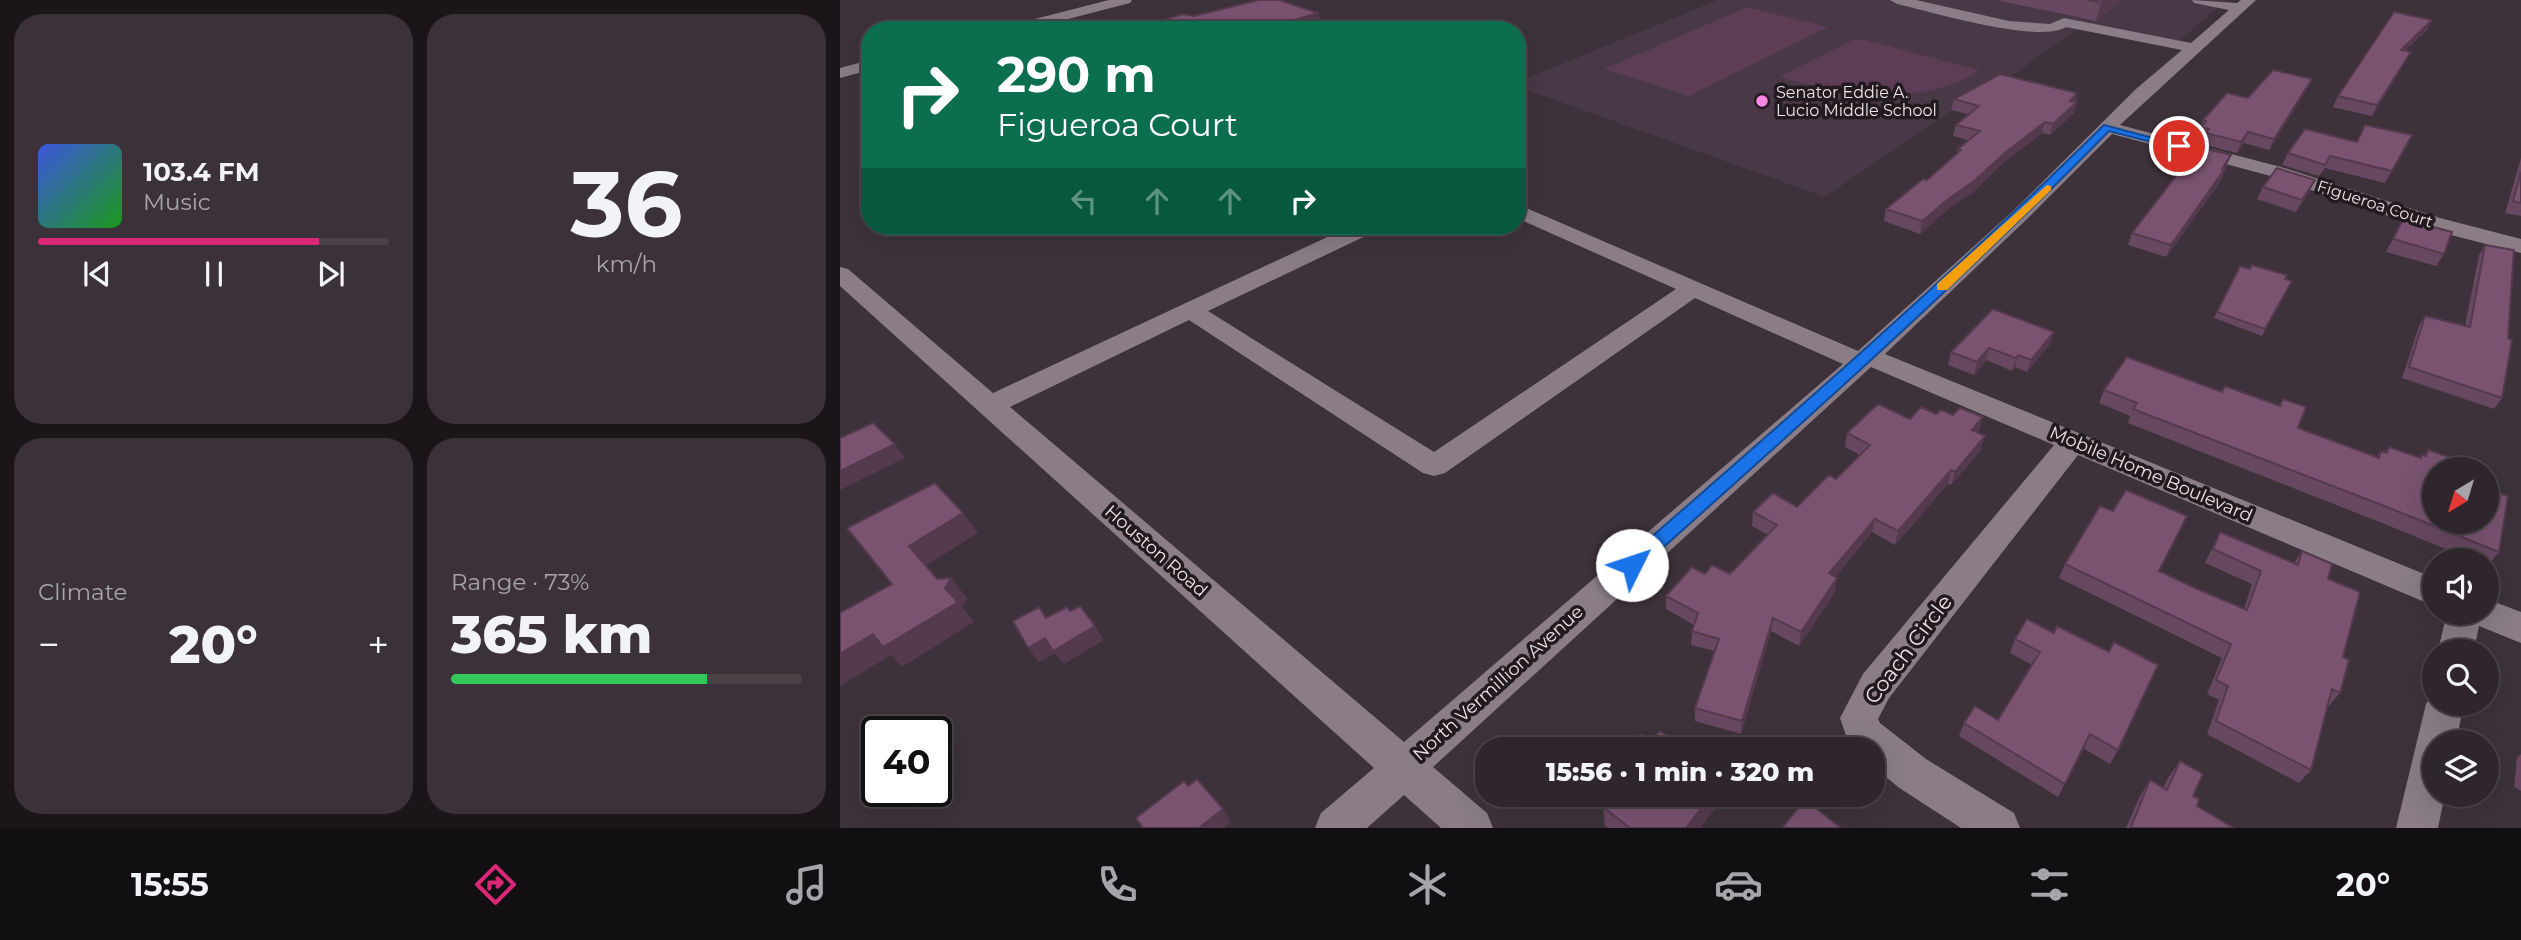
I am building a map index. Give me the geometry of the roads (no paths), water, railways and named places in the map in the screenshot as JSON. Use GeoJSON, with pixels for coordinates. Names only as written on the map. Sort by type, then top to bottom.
{"type":"FeatureCollection","features":[{"type":"Feature","properties":{"kind":"street"},"geometry":{"type":"LineString","coordinates":[[1043,21],[1125,0]]}},
{"type":"Feature","properties":{"kind":"street"},"geometry":{"type":"LineString","coordinates":[[1897,0],[2009,25],[2053,29],[2064,22]]}},
{"type":"Feature","properties":{"kind":"street"},"geometry":{"type":"LineString","coordinates":[[1961,0],[2194,48]]}},
{"type":"Feature","properties":{"kind":"street"},"geometry":{"type":"LineString","coordinates":[[2199,0],[2245,4]]}},
{"type":"Feature","properties":{"kind":"street","name":"North Vermillion Avenue"},"geometry":{"type":"LineString","coordinates":[[1336,828],[1864,359],[2020,215],[2107,127],[2245,4]]}},
{"type":"Feature","properties":{"kind":"street"},"geometry":{"type":"LineString","coordinates":[[840,73],[861,67]]}},
{"type":"Feature","properties":{"kind":"street","name":"Figueroa Court"},"geometry":{"type":"LineString","coordinates":[[2107,127],[2274,171],[2432,223],[2521,246]]}},
{"type":"Feature","properties":{"kind":"street","name":"Mobile Home Boulevard"},"geometry":{"type":"LineString","coordinates":[[1526,214],[1864,359],[2073,441],[2422,587]]}},
{"type":"Feature","properties":{"kind":"street"},"geometry":{"type":"LineString","coordinates":[[990,405],[1349,235]]}},
{"type":"Feature","properties":{"kind":"street","name":"Houston Road"},"geometry":{"type":"LineString","coordinates":[[840,274],[1472,828]]}},
{"type":"Feature","properties":{"kind":"street"},"geometry":{"type":"LineString","coordinates":[[1190,310],[1434,466],[1694,288]]}},
{"type":"Feature","properties":{"kind":"street","name":"Coach Circle"},"geometry":{"type":"LineString","coordinates":[[1999,828],[1912,773],[1864,734],[1859,718],[1876,686],[2073,441]]}},
{"type":"Feature","properties":{"kind":"street"},"geometry":{"type":"LineString","coordinates":[[2499,619],[2521,628]]}},
{"type":"Feature","properties":{"kind":"street"},"geometry":{"type":"LineString","coordinates":[[2417,828],[2422,805]]}},
{"type":"Feature","properties":{"kind":"place","name":"Senator Eddie A. Lucio Middle School"},"geometry":{"type":"Point","coordinates":[1762,101]}}]}
